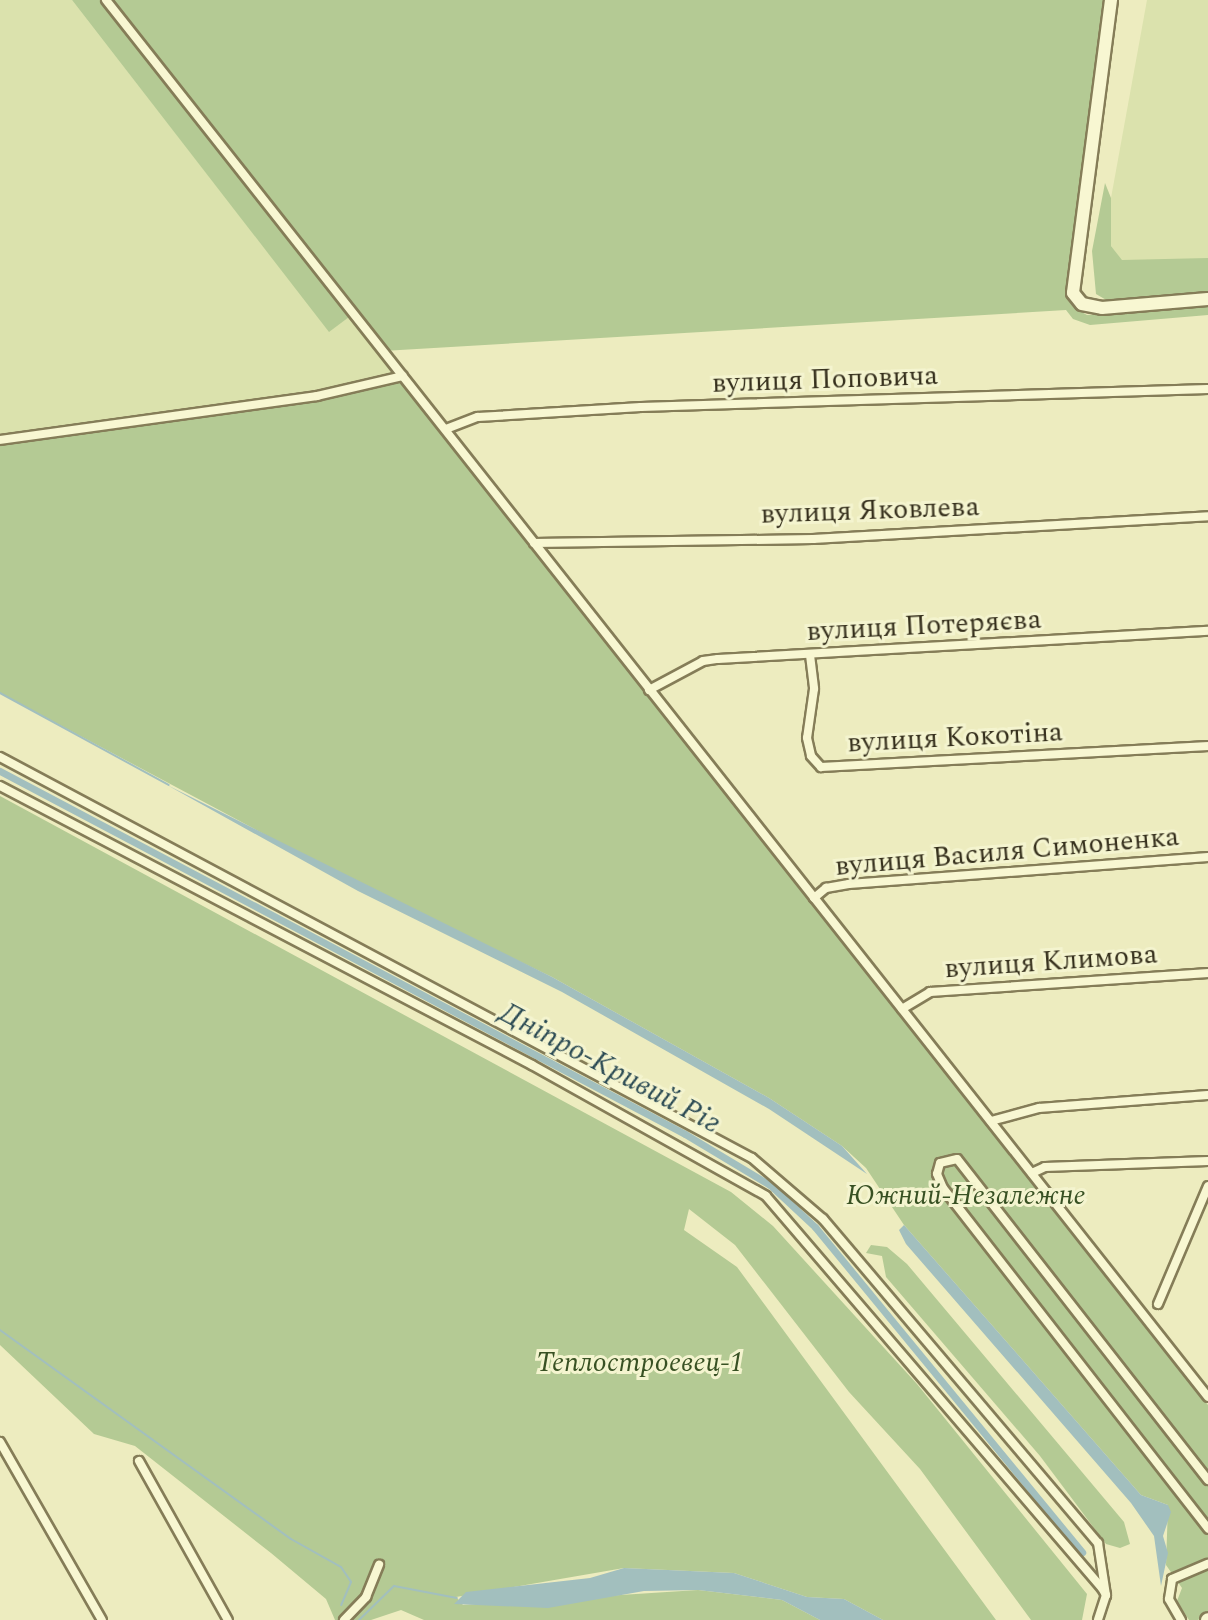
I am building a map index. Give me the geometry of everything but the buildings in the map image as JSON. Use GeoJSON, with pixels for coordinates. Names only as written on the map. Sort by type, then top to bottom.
{"type":"FeatureCollection","features":[{"type":"Feature","properties":{"kind":"street"},"geometry":{"type":"LineString","coordinates":[[106,0],[1208,1397]]}},
{"type":"Feature","properties":{"kind":"street"},"geometry":{"type":"LineString","coordinates":[[1111,0],[1073,293],[1082,304],[1102,308],[1208,299]]}},
{"type":"Feature","properties":{"kind":"street"},"geometry":{"type":"LineString","coordinates":[[0,440],[317,396],[403,376]]}},
{"type":"Feature","properties":{"kind":"street","name":"вулиця Поповича"},"geometry":{"type":"LineString","coordinates":[[446,429],[478,417],[641,407],[1208,389]]}},
{"type":"Feature","properties":{"kind":"street","name":"вулиця Яковлева"},"geometry":{"type":"LineString","coordinates":[[534,543],[813,539],[1208,516]]}},
{"type":"Feature","properties":{"kind":"street","name":"вулиця Потеряєва"},"geometry":{"type":"LineString","coordinates":[[649,690],[703,661],[1208,631]]}},
{"type":"Feature","properties":{"kind":"street","name":"вулиця Кокотіна"},"geometry":{"type":"LineString","coordinates":[[810,655],[814,689],[807,738],[811,756],[821,767],[1208,746]]}},
{"type":"Feature","properties":{"kind":"street"},"geometry":{"type":"LineString","coordinates":[[0,757],[752,1158],[823,1219],[1098,1543],[1106,1595],[1098,1620]]}},
{"type":"Feature","properties":{"kind":"street"},"geometry":{"type":"LineString","coordinates":[[0,786],[532,1065],[766,1196],[810,1242],[1106,1595]]}},
{"type":"Feature","properties":{"kind":"street","name":"вулиця Василя Симоненка"},"geometry":{"type":"LineString","coordinates":[[814,898],[826,888],[849,884],[1208,857]]}},
{"type":"Feature","properties":{"kind":"street","name":"вулиця Климова"},"geometry":{"type":"LineString","coordinates":[[902,1009],[930,992],[1208,973]]}},
{"type":"Feature","properties":{"kind":"street"},"geometry":{"type":"LineString","coordinates":[[991,1121],[1039,1108],[1208,1095]]}},
{"type":"Feature","properties":{"kind":"street"},"geometry":{"type":"LineString","coordinates":[[1208,1480],[957,1159],[940,1163],[937,1174],[943,1188],[1208,1529]]}},
{"type":"Feature","properties":{"kind":"street"},"geometry":{"type":"LineString","coordinates":[[1032,1173],[1045,1167],[1208,1161]]}},
{"type":"Feature","properties":{"kind":"street"},"geometry":{"type":"LineString","coordinates":[[1158,1304],[1208,1186]]}},
{"type":"Feature","properties":{"kind":"street"},"geometry":{"type":"LineString","coordinates":[[0,1442],[102,1620]]}},
{"type":"Feature","properties":{"kind":"street"},"geometry":{"type":"LineString","coordinates":[[139,1461],[228,1620]]}},
{"type":"Feature","properties":{"kind":"street"},"geometry":{"type":"LineString","coordinates":[[1181,1620],[1169,1599],[1172,1579],[1208,1564]]}},
{"type":"Feature","properties":{"kind":"street"},"geometry":{"type":"LineString","coordinates":[[344,1620],[366,1597],[379,1565]]}},
{"type":"Feature","properties":{"kind":"green space"},"geometry":{"type":"Polygon","coordinates":[[[0,0],[72,0],[329,331],[353,313],[403,376],[317,396],[0,440],[0,0]]]}},
{"type":"Feature","properties":{"kind":"green space"},"geometry":{"type":"Polygon","coordinates":[[[72,0],[1111,0],[1073,293],[1105,308],[1078,310],[1087,315],[1208,306],[1208,315],[1090,325],[1073,319],[1066,310],[383,351],[353,314],[329,332],[72,0]]]}},
{"type":"Feature","properties":{"kind":"green space"},"geometry":{"type":"Polygon","coordinates":[[[1147,0],[1208,0],[1208,259],[1122,261],[1111,246],[1111,198],[1147,0]]]}},
{"type":"Feature","properties":{"kind":"green space"},"geometry":{"type":"Polygon","coordinates":[[[1105,183],[1111,198],[1111,246],[1122,260],[1208,258],[1208,295],[1108,301],[1096,294],[1092,251],[1105,183]]]}},
{"type":"Feature","properties":{"kind":"green space","name":"Южний-Незалежне"},"geometry":{"type":"Polygon","coordinates":[[[403,376],[1208,1405],[1208,1612],[1198,1620],[1189,1620],[1177,1601],[1182,1588],[1166,1565],[1168,1505],[1141,1495],[904,1225],[866,1168],[842,1146],[769,1098],[552,977],[361,886],[0,693],[0,440],[317,396],[403,376]]]}},
{"type":"Feature","properties":{"kind":"green space","name":"Теплостроевец-1"},"geometry":{"type":"Polygon","coordinates":[[[0,796],[731,1192],[773,1226],[917,1384],[1087,1594],[1082,1620],[1031,1620],[920,1469],[849,1392],[735,1245],[689,1209],[684,1230],[737,1267],[996,1620],[883,1620],[844,1599],[807,1597],[734,1573],[624,1568],[456,1597],[463,1605],[698,1590],[782,1600],[820,1620],[424,1620],[401,1610],[371,1620],[335,1620],[326,1599],[271,1553],[135,1446],[94,1434],[0,1345],[0,796]]]}},
{"type":"Feature","properties":{"kind":"green space"},"geometry":{"type":"Polygon","coordinates":[[[871,1245],[887,1247],[907,1264],[1124,1522],[1130,1544],[1120,1548],[1106,1544],[1040,1456],[886,1277],[882,1256],[866,1253],[871,1245]]]}},
{"type":"Feature","properties":{"kind":"water"},"geometry":{"type":"Polygon","coordinates":[[[167,785],[552,977],[769,1098],[842,1146],[867,1174],[769,1109],[562,992],[358,891],[167,785]]]}},
{"type":"Feature","properties":{"kind":"water"},"geometry":{"type":"Polygon","coordinates":[[[904,1225],[1141,1495],[1168,1505],[1171,1512],[1163,1536],[1168,1553],[1161,1586],[1154,1536],[1131,1503],[906,1244],[899,1230],[904,1225]]]}},
{"type":"Feature","properties":{"kind":"water"},"geometry":{"type":"Polygon","coordinates":[[[624,1568],[734,1573],[807,1597],[844,1599],[883,1620],[820,1620],[782,1600],[698,1590],[644,1591],[548,1608],[454,1604],[466,1592],[590,1578],[624,1568]]]}},
{"type":"Feature","properties":{"kind":"waterway"},"geometry":{"type":"LineString","coordinates":[[0,693],[169,785]]}},
{"type":"Feature","properties":{"kind":"waterway","name":"Дніпро-Кривий Ріг"},"geometry":{"type":"LineString","coordinates":[[0,771],[685,1134],[770,1185],[815,1227],[1082,1552]]}},
{"type":"Feature","properties":{"kind":"waterway"},"geometry":{"type":"LineString","coordinates":[[0,1330],[291,1539],[341,1567],[351,1582],[341,1605]]}},
{"type":"Feature","properties":{"kind":"waterway"},"geometry":{"type":"LineString","coordinates":[[359,1620],[394,1586],[457,1598]]}}]}
